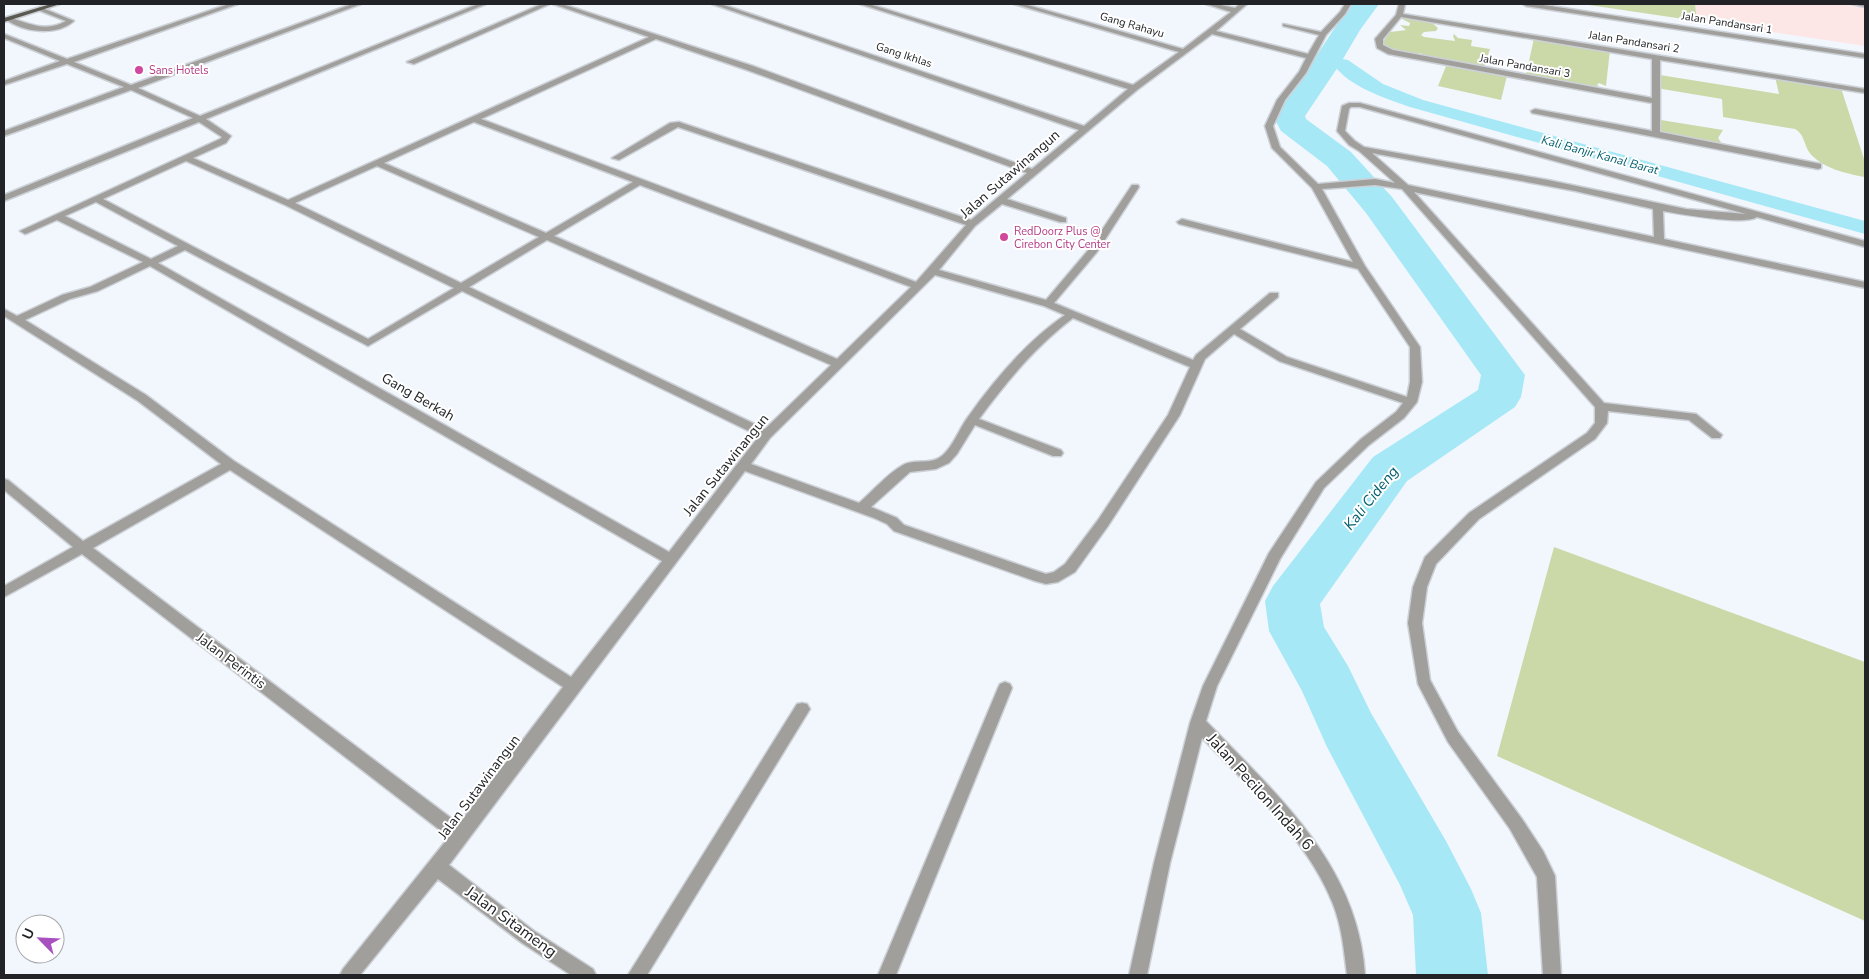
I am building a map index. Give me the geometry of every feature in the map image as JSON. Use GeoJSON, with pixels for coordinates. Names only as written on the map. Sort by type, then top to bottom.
{"type":"FeatureCollection","features":[{"type":"Feature","properties":{"kind":"main road"},"geometry":{"type":"LineString","coordinates":[[6,20],[56,4]]}},
{"type":"Feature","properties":{"kind":"street"},"geometry":{"type":"LineString","coordinates":[[4,83],[236,4]]}},
{"type":"Feature","properties":{"kind":"street"},"geometry":{"type":"LineString","coordinates":[[4,134],[358,4]]}},
{"type":"Feature","properties":{"kind":"street"},"geometry":{"type":"LineString","coordinates":[[4,198],[483,4]]}},
{"type":"Feature","properties":{"kind":"street"},"geometry":{"type":"LineString","coordinates":[[411,62],[547,4]]}},
{"type":"Feature","properties":{"kind":"street"},"geometry":{"type":"LineString","coordinates":[[556,4],[750,68],[1032,172]]}},
{"type":"Feature","properties":{"kind":"street","name":"Gang Ikhlas"},"geometry":{"type":"LineString","coordinates":[[715,4],[1085,129]]}},
{"type":"Feature","properties":{"kind":"street"},"geometry":{"type":"LineString","coordinates":[[863,4],[1134,88]]}},
{"type":"Feature","properties":{"kind":"street","name":"Gang Rahayu"},"geometry":{"type":"LineString","coordinates":[[1017,4],[1184,51]]}},
{"type":"Feature","properties":{"kind":"street"},"geometry":{"type":"LineString","coordinates":[[1209,4],[1240,7]]}},
{"type":"Feature","properties":{"kind":"street"},"geometry":{"type":"LineString","coordinates":[[1138,975],[1162,863],[1198,723],[1210,686],[1274,557],[1320,485],[1364,442],[1400,414],[1411,402],[1416,382],[1415,347],[1374,284],[1360,267],[1316,187],[1276,148],[1268,126],[1281,100],[1302,73],[1323,34],[1343,13],[1348,4]]}},
{"type":"Feature","properties":{"kind":"street"},"geometry":{"type":"LineString","coordinates":[[1399,14],[1402,4]]}},
{"type":"Feature","properties":{"kind":"street","name":"Jalan Pandansari 1"},"geometry":{"type":"LineString","coordinates":[[1526,4],[1865,56]]}},
{"type":"Feature","properties":{"kind":"street"},"geometry":{"type":"LineString","coordinates":[[1855,4],[1865,5]]}},
{"type":"Feature","properties":{"kind":"street","name":"Jalan Sutawinangun"},"geometry":{"type":"LineString","coordinates":[[349,975],[461,836],[573,686],[766,435],[933,270],[972,224],[1134,88],[1211,32],[1240,7]]}},
{"type":"Feature","properties":{"kind":"street"},"geometry":{"type":"LineString","coordinates":[[6,20],[44,30],[71,21],[40,9]]}},
{"type":"Feature","properties":{"kind":"street","name":"Jalan Pandansari 3"},"geometry":{"type":"LineString","coordinates":[[1399,14],[1379,40],[1380,46],[1391,52],[1656,101]]}},
{"type":"Feature","properties":{"kind":"street","name":"Jalan Pandansari 2"},"geometry":{"type":"LineString","coordinates":[[1399,14],[1865,91]]}},
{"type":"Feature","properties":{"kind":"street"},"geometry":{"type":"LineString","coordinates":[[1285,25],[1323,34]]}},
{"type":"Feature","properties":{"kind":"street"},"geometry":{"type":"LineString","coordinates":[[1211,32],[1310,57]]}},
{"type":"Feature","properties":{"kind":"street"},"geometry":{"type":"LineString","coordinates":[[4,36],[130,87],[199,118],[226,134],[227,138],[25,231]]}},
{"type":"Feature","properties":{"kind":"street"},"geometry":{"type":"LineString","coordinates":[[288,203],[655,37]]}},
{"type":"Feature","properties":{"kind":"street"},"geometry":{"type":"LineString","coordinates":[[1656,56],[1656,133]]}},
{"type":"Feature","properties":{"kind":"street"},"geometry":{"type":"LineString","coordinates":[[1552,975],[1546,876],[1537,857],[1516,824],[1453,737],[1423,680],[1414,623],[1420,587],[1430,561],[1474,516],[1600,429],[1603,415],[1601,406],[1405,187],[1362,148],[1348,140],[1342,131],[1345,108],[1349,105],[1360,105],[1865,244]]}},
{"type":"Feature","properties":{"kind":"street"},"geometry":{"type":"LineString","coordinates":[[1535,111],[1818,166]]}},
{"type":"Feature","properties":{"kind":"street"},"geometry":{"type":"LineString","coordinates":[[474,119],[916,285]]}},
{"type":"Feature","properties":{"kind":"street"},"geometry":{"type":"LineString","coordinates":[[616,158],[673,125],[679,124],[972,224]]}},
{"type":"Feature","properties":{"kind":"street"},"geometry":{"type":"LineString","coordinates":[[1362,148],[1563,186],[1658,207],[1718,217],[1769,217]]}},
{"type":"Feature","properties":{"kind":"street"},"geometry":{"type":"LineString","coordinates":[[187,158],[288,203],[766,435]]}},
{"type":"Feature","properties":{"kind":"street"},"geometry":{"type":"LineString","coordinates":[[378,163],[838,364]]}},
{"type":"Feature","properties":{"kind":"street"},"geometry":{"type":"LineString","coordinates":[[97,199],[368,343],[640,181]]}},
{"type":"Feature","properties":{"kind":"street"},"geometry":{"type":"LineString","coordinates":[[1316,187],[1375,182],[1405,187],[1865,285]]}},
{"type":"Feature","properties":{"kind":"street"},"geometry":{"type":"LineString","coordinates":[[1048,304],[1094,250],[1135,187]]}},
{"type":"Feature","properties":{"kind":"street"},"geometry":{"type":"LineString","coordinates":[[1000,200],[1063,220]]}},
{"type":"Feature","properties":{"kind":"street"},"geometry":{"type":"LineString","coordinates":[[1658,207],[1659,241]]}},
{"type":"Feature","properties":{"kind":"street","name":"Gang Berkah"},"geometry":{"type":"LineString","coordinates":[[57,216],[150,262],[670,559]]}},
{"type":"Feature","properties":{"kind":"street"},"geometry":{"type":"LineString","coordinates":[[1182,222],[1360,267]]}},
{"type":"Feature","properties":{"kind":"street"},"geometry":{"type":"LineString","coordinates":[[17,320],[66,297],[94,289],[186,246]]}},
{"type":"Feature","properties":{"kind":"street"},"geometry":{"type":"LineString","coordinates":[[933,270],[1048,304],[1147,347],[1196,365]]}},
{"type":"Feature","properties":{"kind":"street"},"geometry":{"type":"LineString","coordinates":[[742,465],[862,508],[892,521],[899,528],[1035,576],[1046,579],[1058,577],[1070,568],[1104,523],[1174,415],[1200,357],[1274,294]]}},
{"type":"Feature","properties":{"kind":"street"},"geometry":{"type":"LineString","coordinates":[[4,312],[142,398],[230,464],[573,686]]}},
{"type":"Feature","properties":{"kind":"street"},"geometry":{"type":"LineString","coordinates":[[862,508],[906,469],[914,465],[935,466],[946,460],[972,420],[1021,358],[1072,314]]}},
{"type":"Feature","properties":{"kind":"street"},"geometry":{"type":"LineString","coordinates":[[1234,330],[1283,359],[1411,402]]}},
{"type":"Feature","properties":{"kind":"street"},"geometry":{"type":"LineString","coordinates":[[1601,406],[1692,417],[1716,435]]}},
{"type":"Feature","properties":{"kind":"street"},"geometry":{"type":"LineString","coordinates":[[972,420],[1057,452]]}},
{"type":"Feature","properties":{"kind":"street"},"geometry":{"type":"LineString","coordinates":[[4,592],[230,464]]}},
{"type":"Feature","properties":{"kind":"street","name":"Jalan Perintis"},"geometry":{"type":"LineString","coordinates":[[4,483],[82,547],[461,836]]}},
{"type":"Feature","properties":{"kind":"street"},"geometry":{"type":"LineString","coordinates":[[887,975],[1005,688]]}},
{"type":"Feature","properties":{"kind":"street"},"geometry":{"type":"LineString","coordinates":[[637,975],[802,709]]}},
{"type":"Feature","properties":{"kind":"street","name":"Jalan Pecilon Indah 6"},"geometry":{"type":"LineString","coordinates":[[1198,723],[1285,817],[1320,861],[1340,898],[1346,918],[1356,975]]}},
{"type":"Feature","properties":{"kind":"street","name":"Jalan Sitameng"},"geometry":{"type":"LineString","coordinates":[[437,867],[528,937],[587,975]]}},
{"type":"Feature","properties":{"kind":"shaded area"},"geometry":{"type":"Polygon","coordinates":[[[1695,4],[1865,4],[1865,46],[1697,21],[1695,4]]]}},
{"type":"Feature","properties":{"kind":"green space"},"geometry":{"type":"Polygon","coordinates":[[[1582,4],[1695,4],[1697,21],[1582,4]]]}},
{"type":"Feature","properties":{"kind":"green space"},"geometry":{"type":"Polygon","coordinates":[[[1405,17],[1431,22],[1438,28],[1436,31],[1424,32],[1421,35],[1424,37],[1455,41],[1454,34],[1458,38],[1472,40],[1471,46],[1490,49],[1484,67],[1429,57],[1420,53],[1404,53],[1384,46],[1383,42],[1390,32],[1406,30],[1400,25],[1409,26],[1410,23],[1400,18],[1405,17]]]}},
{"type":"Feature","properties":{"kind":"green space"},"geometry":{"type":"Polygon","coordinates":[[[1534,38],[1610,50],[1606,86],[1599,83],[1597,85],[1600,88],[1598,89],[1526,75],[1534,38]]]}},
{"type":"Feature","properties":{"kind":"green space"},"geometry":{"type":"Polygon","coordinates":[[[1569,41],[1865,88],[1865,90],[1569,41]]]}},
{"type":"Feature","properties":{"kind":"green space"},"geometry":{"type":"Polygon","coordinates":[[[1446,66],[1507,76],[1501,100],[1438,86],[1446,66]]]}},
{"type":"Feature","properties":{"kind":"green space"},"geometry":{"type":"Polygon","coordinates":[[[1660,75],[1779,94],[1775,77],[1841,88],[1865,162],[1865,177],[1843,172],[1827,166],[1814,158],[1809,152],[1802,136],[1795,129],[1723,117],[1722,99],[1662,89],[1659,86],[1660,75]]]}},
{"type":"Feature","properties":{"kind":"green space"},"geometry":{"type":"Polygon","coordinates":[[[1661,120],[1723,130],[1718,138],[1723,145],[1663,133],[1661,130],[1661,120]]]}},
{"type":"Feature","properties":{"kind":"green space"},"geometry":{"type":"Polygon","coordinates":[[[1554,547],[1865,662],[1865,921],[1497,756],[1554,547]]]}},
{"type":"Feature","properties":{"kind":"waterway","name":"Kali Cideng"},"geometry":{"type":"LineString","coordinates":[[1366,4],[1347,28],[1326,64],[1289,116],[1292,124],[1339,159],[1379,205],[1503,375],[1499,397],[1390,469],[1292,601],[1297,631],[1328,683],[1348,729],[1423,863],[1447,913],[1452,975]]}},
{"type":"Feature","properties":{"kind":"waterway","name":"Kali Banjir Kanal Barat"},"geometry":{"type":"LineString","coordinates":[[1342,64],[1377,88],[1443,112],[1865,228]]}},
{"type":"Feature","properties":{"kind":"place","name":"Sans Hotels"},"geometry":{"type":"Point","coordinates":[139,70]}},
{"type":"Feature","properties":{"kind":"place","name":"RedDoorz Plus @ Cirebon City Center"},"geometry":{"type":"Point","coordinates":[1004,237]}}]}
